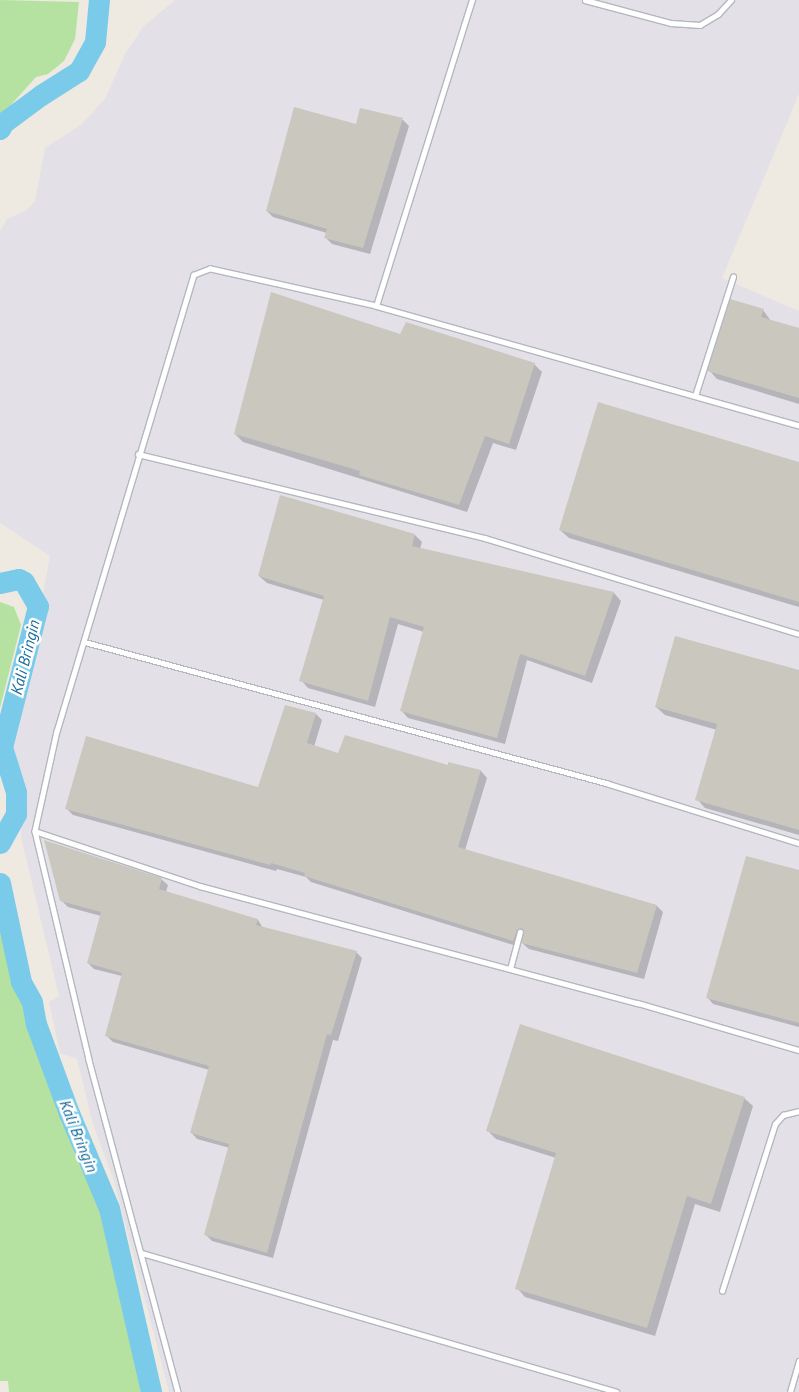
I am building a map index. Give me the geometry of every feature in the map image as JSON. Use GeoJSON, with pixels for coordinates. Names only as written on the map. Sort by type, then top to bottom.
{"type":"FeatureCollection","features":[{"type":"Feature","properties":{"kind":"lane"},"geometry":{"type":"LineString","coordinates":[[376,306],[472,0]]}},
{"type":"Feature","properties":{"kind":"lane"},"geometry":{"type":"LineString","coordinates":[[585,0],[671,23],[700,25],[718,14],[731,0]]}},
{"type":"Feature","properties":{"kind":"lane"},"geometry":{"type":"LineString","coordinates":[[178,1392],[89,1060],[35,831],[57,731],[85,642],[138,454],[194,275],[210,268],[376,306],[799,426]]}},
{"type":"Feature","properties":{"kind":"lane"},"geometry":{"type":"LineString","coordinates":[[695,396],[733,277]]}},
{"type":"Feature","properties":{"kind":"lane"},"geometry":{"type":"LineString","coordinates":[[138,454],[485,538],[799,634]]}},
{"type":"Feature","properties":{"kind":"lane"},"geometry":{"type":"LineString","coordinates":[[85,642],[606,782],[799,843]]}},
{"type":"Feature","properties":{"kind":"lane"},"geometry":{"type":"LineString","coordinates":[[35,831],[200,886],[510,969],[799,1050]]}},
{"type":"Feature","properties":{"kind":"lane"},"geometry":{"type":"LineString","coordinates":[[510,969],[520,932]]}},
{"type":"Feature","properties":{"kind":"lane"},"geometry":{"type":"LineString","coordinates":[[722,1291],[775,1124],[783,1115],[799,1111]]}},
{"type":"Feature","properties":{"kind":"lane"},"geometry":{"type":"LineString","coordinates":[[142,1253],[616,1392]]}},
{"type":"Feature","properties":{"kind":"lane"},"geometry":{"type":"LineString","coordinates":[[790,1392],[799,1361]]}},
{"type":"Feature","properties":{"kind":"shaded area"},"geometry":{"type":"Polygon","coordinates":[[[175,0],[799,0],[799,94],[722,278],[799,311],[799,1392],[169,1392],[114,1181],[93,1124],[77,1059],[60,1053],[49,1002],[59,996],[21,837],[23,802],[7,741],[39,617],[50,556],[0,523],[0,231],[7,219],[27,210],[35,201],[45,148],[82,124],[105,99],[125,54],[144,26],[175,0]]]}},
{"type":"Feature","properties":{"kind":"green space"},"geometry":{"type":"Polygon","coordinates":[[[0,0],[79,2],[75,39],[64,61],[48,74],[36,77],[0,117],[0,0]]]}},
{"type":"Feature","properties":{"kind":"green space"},"geometry":{"type":"Polygon","coordinates":[[[0,602],[14,607],[21,625],[0,708],[0,602]]]}},
{"type":"Feature","properties":{"kind":"green space"},"geometry":{"type":"Polygon","coordinates":[[[0,912],[19,992],[45,1072],[95,1192],[130,1313],[141,1392],[9,1392],[8,1381],[0,1381],[0,912]]]}},
{"type":"Feature","properties":{"kind":"building"},"geometry":{"type":"Polygon","coordinates":[[[294,107],[356,124],[360,108],[403,118],[363,248],[324,238],[327,229],[266,211],[294,107]]]}},
{"type":"Feature","properties":{"kind":"building"},"geometry":{"type":"Polygon","coordinates":[[[271,292],[400,334],[406,322],[535,363],[509,444],[485,436],[459,505],[359,475],[360,471],[234,434],[271,292]]]}},
{"type":"Feature","properties":{"kind":"building"},"geometry":{"type":"Polygon","coordinates":[[[730,299],[764,309],[761,317],[799,328],[799,398],[707,371],[730,299]]]}},
{"type":"Feature","properties":{"kind":"building"},"geometry":{"type":"Polygon","coordinates":[[[598,402],[799,462],[799,602],[559,530],[598,402]]]}},
{"type":"Feature","properties":{"kind":"building"},"geometry":{"type":"Polygon","coordinates":[[[280,495],[415,534],[412,546],[614,592],[585,676],[520,654],[497,738],[400,711],[424,627],[390,617],[368,701],[299,681],[324,596],[258,576],[280,495]]]}},
{"type":"Feature","properties":{"kind":"building"},"geometry":{"type":"Polygon","coordinates":[[[675,636],[799,670],[799,830],[695,800],[717,724],[655,707],[675,636]]]}},
{"type":"Feature","properties":{"kind":"building"},"geometry":{"type":"Polygon","coordinates":[[[285,705],[316,713],[307,743],[338,753],[345,735],[448,765],[448,762],[481,770],[458,847],[657,905],[637,973],[521,943],[524,933],[522,928],[517,930],[513,941],[304,876],[305,873],[65,809],[86,736],[258,787],[285,705]]]}},
{"type":"Feature","properties":{"kind":"building"},"geometry":{"type":"Polygon","coordinates":[[[44,840],[162,878],[159,889],[258,919],[256,925],[357,951],[331,1035],[327,1034],[267,1253],[204,1235],[229,1144],[190,1133],[209,1066],[105,1036],[122,973],[87,963],[101,912],[60,901],[44,840]]]}},
{"type":"Feature","properties":{"kind":"building"},"geometry":{"type":"Polygon","coordinates":[[[746,856],[799,870],[799,1023],[706,998],[746,856]]]}},
{"type":"Feature","properties":{"kind":"building"},"geometry":{"type":"Polygon","coordinates":[[[520,1024],[745,1097],[711,1204],[687,1196],[647,1328],[515,1289],[556,1153],[486,1131],[520,1024]]]}},
{"type":"Feature","properties":{"kind":"waterway","name":"Kali Bringin"},"geometry":{"type":"LineString","coordinates":[[0,129],[3,123],[41,95],[79,71],[95,42],[99,0]]}},
{"type":"Feature","properties":{"kind":"waterway","name":"Kali Bringin"},"geometry":{"type":"LineString","coordinates":[[0,583],[19,579],[24,582],[38,606],[2,747],[16,792],[16,814],[0,843]]}},
{"type":"Feature","properties":{"kind":"waterway","name":"Kali Bringin"},"geometry":{"type":"LineString","coordinates":[[0,883],[21,982],[32,1002],[36,1024],[69,1113],[109,1208],[151,1392]]}}]}
